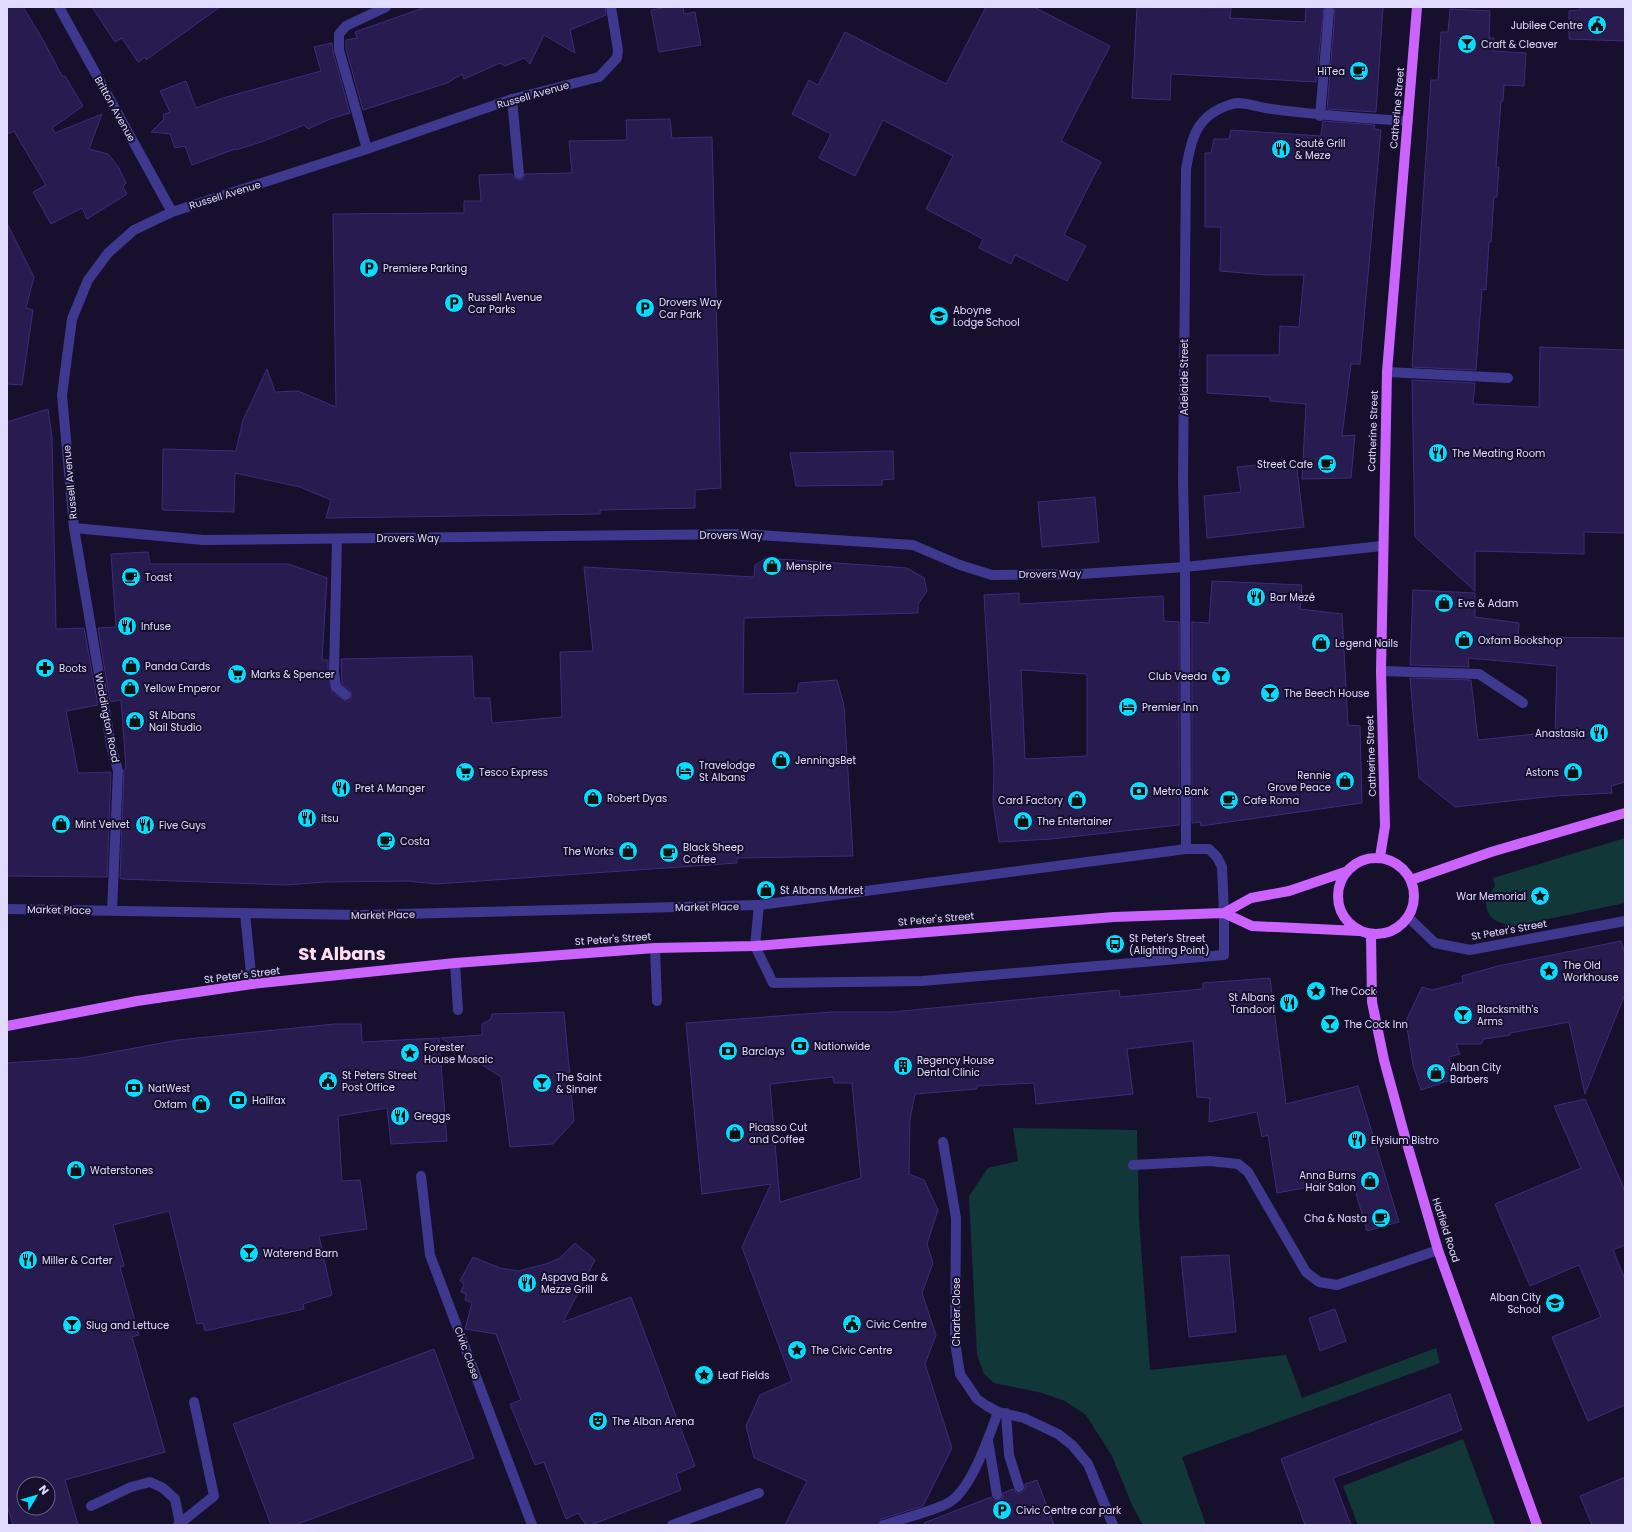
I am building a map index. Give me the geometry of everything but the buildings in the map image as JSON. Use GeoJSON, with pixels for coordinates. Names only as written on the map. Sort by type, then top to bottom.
{"type":"FeatureCollection","features":[{"type":"Feature","properties":{"kind":"main road","name":"Catherine Street"},"geometry":{"type":"LineString","coordinates":[[1380,857],[1385,826],[1380,671],[1387,372],[1417,7]]}},
{"type":"Feature","properties":{"kind":"main road"},"geometry":{"type":"LineString","coordinates":[[1411,880],[1491,852],[1625,813]]}},
{"type":"Feature","properties":{"kind":"main road"},"geometry":{"type":"LineString","coordinates":[[1380,857],[1393,861],[1404,869],[1411,880],[1414,893],[1413,905],[1408,917],[1402,925],[1393,931],[1382,934],[1371,934],[1359,931],[1350,924],[1338,905],[1337,893],[1345,872],[1361,860],[1380,857]]}},
{"type":"Feature","properties":{"kind":"main road","name":"St Peter's Street"},"geometry":{"type":"LineString","coordinates":[[7,1026],[137,1001],[252,984],[456,963],[655,948],[755,946],[1114,917],[1224,913],[1251,898],[1289,891],[1345,872]]}},
{"type":"Feature","properties":{"kind":"main road","name":"St Peter's Street"},"geometry":{"type":"LineString","coordinates":[[1224,913],[1252,926],[1359,931]]}},
{"type":"Feature","properties":{"kind":"main road","name":"Hatfield Road"},"geometry":{"type":"LineString","coordinates":[[1371,934],[1372,1002],[1384,1060],[1438,1250],[1537,1525]]}},
{"type":"Feature","properties":{"kind":"street","name":"Britton Avenue"},"geometry":{"type":"LineString","coordinates":[[59,7],[172,212]]}},
{"type":"Feature","properties":{"kind":"street"},"geometry":{"type":"LineString","coordinates":[[367,149],[339,50],[339,34],[346,26],[386,7]]}},
{"type":"Feature","properties":{"kind":"street","name":"Russell Avenue"},"geometry":{"type":"LineString","coordinates":[[74,528],[62,395],[72,319],[88,280],[108,253],[134,230],[172,212],[367,149],[512,99],[599,77],[617,58],[618,50],[611,7]]}},
{"type":"Feature","properties":{"kind":"street"},"geometry":{"type":"LineString","coordinates":[[1320,116],[1329,11]]}},
{"type":"Feature","properties":{"kind":"street"},"geometry":{"type":"LineString","coordinates":[[512,99],[519,174]]}},
{"type":"Feature","properties":{"kind":"street","name":"Adelaide Street"},"geometry":{"type":"LineString","coordinates":[[1186,849],[1185,567],[1183,481],[1186,169],[1192,136],[1200,124],[1212,113],[1233,103],[1320,116],[1408,121]]}},
{"type":"Feature","properties":{"kind":"street"},"geometry":{"type":"LineString","coordinates":[[1387,372],[1508,378]]}},
{"type":"Feature","properties":{"kind":"street","name":"Drovers Way"},"geometry":{"type":"LineString","coordinates":[[74,528],[204,540],[743,534],[913,545],[960,565],[992,575],[1081,574],[1185,567],[1382,546]]}},
{"type":"Feature","properties":{"kind":"street","name":"Waddington Road"},"geometry":{"type":"LineString","coordinates":[[74,528],[110,745],[118,770],[112,910]]}},
{"type":"Feature","properties":{"kind":"street"},"geometry":{"type":"LineString","coordinates":[[336,539],[334,672],[336,687],[346,695]]}},
{"type":"Feature","properties":{"kind":"street"},"geometry":{"type":"LineString","coordinates":[[1380,671],[1479,674],[1523,703]]}},
{"type":"Feature","properties":{"kind":"street","name":"Market Place"},"geometry":{"type":"LineString","coordinates":[[7,909],[369,915],[759,906],[1186,849],[1209,849],[1218,857],[1222,867],[1224,955],[922,981],[773,983],[755,946]]}},
{"type":"Feature","properties":{"kind":"street"},"geometry":{"type":"LineString","coordinates":[[755,946],[759,906]]}},
{"type":"Feature","properties":{"kind":"street"},"geometry":{"type":"LineString","coordinates":[[245,913],[252,984]]}},
{"type":"Feature","properties":{"kind":"street","name":"St Peter's Street"},"geometry":{"type":"LineString","coordinates":[[1408,917],[1435,943],[1470,950],[1625,921]]}},
{"type":"Feature","properties":{"kind":"street"},"geometry":{"type":"LineString","coordinates":[[655,948],[657,1001]]}},
{"type":"Feature","properties":{"kind":"street"},"geometry":{"type":"LineString","coordinates":[[456,963],[458,1010]]}},
{"type":"Feature","properties":{"kind":"street","name":"Charter Close"},"geometry":{"type":"LineString","coordinates":[[943,1142],[956,1218],[955,1342],[960,1374],[977,1399],[1002,1413],[1024,1418],[1038,1424],[1058,1434],[1072,1445],[1088,1464],[1113,1525]]}},
{"type":"Feature","properties":{"kind":"street"},"geometry":{"type":"LineString","coordinates":[[1133,1165],[1210,1161],[1238,1164],[1248,1172],[1306,1272],[1319,1282],[1337,1285],[1438,1250]]}},
{"type":"Feature","properties":{"kind":"street","name":"Civic Close"},"geometry":{"type":"LineString","coordinates":[[421,1176],[430,1255],[532,1525]]}},
{"type":"Feature","properties":{"kind":"street"},"geometry":{"type":"LineString","coordinates":[[179,1525],[214,1496],[194,1402]]}},
{"type":"Feature","properties":{"kind":"street"},"geometry":{"type":"LineString","coordinates":[[884,1525],[948,1503],[958,1496],[974,1471],[988,1439],[1002,1413]]}},
{"type":"Feature","properties":{"kind":"street"},"geometry":{"type":"LineString","coordinates":[[1002,1413],[1009,1455],[1018,1487]]}},
{"type":"Feature","properties":{"kind":"street"},"geometry":{"type":"LineString","coordinates":[[988,1439],[996,1495]]}},
{"type":"Feature","properties":{"kind":"street"},"geometry":{"type":"LineString","coordinates":[[91,1506],[131,1487],[150,1482],[163,1488],[175,1499],[179,1525]]}},
{"type":"Feature","properties":{"kind":"street"},"geometry":{"type":"LineString","coordinates":[[672,1525],[759,1493]]}},
{"type":"Feature","properties":{"kind":"green space"},"geometry":{"type":"Polygon","coordinates":[[[1625,838],[1625,903],[1505,928],[1505,924],[1496,921],[1488,913],[1486,900],[1495,886],[1493,878],[1625,838]]]}},
{"type":"Feature","properties":{"kind":"green space"},"geometry":{"type":"Polygon","coordinates":[[[1013,1128],[1137,1130],[1139,1219],[1150,1370],[1286,1355],[1302,1398],[1436,1348],[1440,1363],[1182,1457],[1206,1525],[1143,1525],[1132,1505],[1112,1456],[1086,1415],[1065,1401],[1042,1393],[994,1383],[984,1374],[977,1355],[969,1196],[988,1168],[1018,1161],[1013,1128]]]}},
{"type":"Feature","properties":{"kind":"green space"},"geometry":{"type":"Polygon","coordinates":[[[1463,1439],[1495,1525],[1358,1525],[1343,1486],[1463,1439]]]}},
{"type":"Feature","properties":{"kind":"place","name":"Jubilee Centre"},"geometry":{"type":"Point","coordinates":[1597,25]}},
{"type":"Feature","properties":{"kind":"place","name":"Craft & Cleaver"},"geometry":{"type":"Point","coordinates":[1467,44]}},
{"type":"Feature","properties":{"kind":"place","name":"HiTea"},"geometry":{"type":"Point","coordinates":[1359,71]}},
{"type":"Feature","properties":{"kind":"place","name":"Sauté Grill & Meze"},"geometry":{"type":"Point","coordinates":[1281,149]}},
{"type":"Feature","properties":{"kind":"place","name":"Premiere Parking"},"geometry":{"type":"Point","coordinates":[369,268]}},
{"type":"Feature","properties":{"kind":"place","name":"Russell Avenue Car Parks"},"geometry":{"type":"Point","coordinates":[454,303]}},
{"type":"Feature","properties":{"kind":"place","name":"Drovers Way Car Park"},"geometry":{"type":"Point","coordinates":[645,308]}},
{"type":"Feature","properties":{"kind":"place","name":"Aboyne Lodge School"},"geometry":{"type":"Point","coordinates":[939,316]}},
{"type":"Feature","properties":{"kind":"place","name":"The Meating Room"},"geometry":{"type":"Point","coordinates":[1438,453]}},
{"type":"Feature","properties":{"kind":"place","name":"Street Cafe"},"geometry":{"type":"Point","coordinates":[1327,464]}},
{"type":"Feature","properties":{"kind":"place","name":"Menspire"},"geometry":{"type":"Point","coordinates":[772,566]}},
{"type":"Feature","properties":{"kind":"place","name":"Toast"},"geometry":{"type":"Point","coordinates":[131,577]}},
{"type":"Feature","properties":{"kind":"place","name":"Bar Mezé"},"geometry":{"type":"Point","coordinates":[1256,597]}},
{"type":"Feature","properties":{"kind":"place","name":"Eve & Adam"},"geometry":{"type":"Point","coordinates":[1444,603]}},
{"type":"Feature","properties":{"kind":"place","name":"Infuse"},"geometry":{"type":"Point","coordinates":[127,626]}},
{"type":"Feature","properties":{"kind":"place","name":"Oxfam Bookshop"},"geometry":{"type":"Point","coordinates":[1464,640]}},
{"type":"Feature","properties":{"kind":"place","name":"Legend Nails"},"geometry":{"type":"Point","coordinates":[1321,643]}},
{"type":"Feature","properties":{"kind":"place","name":"Panda Cards"},"geometry":{"type":"Point","coordinates":[131,666]}},
{"type":"Feature","properties":{"kind":"place","name":"Boots"},"geometry":{"type":"Point","coordinates":[45,668]}},
{"type":"Feature","properties":{"kind":"place","name":"Marks & Spencer"},"geometry":{"type":"Point","coordinates":[237,674]}},
{"type":"Feature","properties":{"kind":"place","name":"Club Veeda"},"geometry":{"type":"Point","coordinates":[1221,676]}},
{"type":"Feature","properties":{"kind":"place","name":"Yellow Emperor"},"geometry":{"type":"Point","coordinates":[130,688]}},
{"type":"Feature","properties":{"kind":"place","name":"The Beech House"},"geometry":{"type":"Point","coordinates":[1270,693]}},
{"type":"Feature","properties":{"kind":"place","name":"Premier Inn"},"geometry":{"type":"Point","coordinates":[1128,707]}},
{"type":"Feature","properties":{"kind":"place","name":"St Albans Nail Studio"},"geometry":{"type":"Point","coordinates":[135,721]}},
{"type":"Feature","properties":{"kind":"place","name":"Anastasia"},"geometry":{"type":"Point","coordinates":[1599,733]}},
{"type":"Feature","properties":{"kind":"place","name":"JenningsBet"},"geometry":{"type":"Point","coordinates":[781,760]}},
{"type":"Feature","properties":{"kind":"place","name":"Travelodge St Albans"},"geometry":{"type":"Point","coordinates":[685,771]}},
{"type":"Feature","properties":{"kind":"place","name":"Tesco Express"},"geometry":{"type":"Point","coordinates":[465,772]}},
{"type":"Feature","properties":{"kind":"place","name":"Astons"},"geometry":{"type":"Point","coordinates":[1573,772]}},
{"type":"Feature","properties":{"kind":"place","name":"Rennie Grove Peace"},"geometry":{"type":"Point","coordinates":[1345,781]}},
{"type":"Feature","properties":{"kind":"place","name":"Pret A Manger"},"geometry":{"type":"Point","coordinates":[341,788]}},
{"type":"Feature","properties":{"kind":"place","name":"Metro Bank"},"geometry":{"type":"Point","coordinates":[1139,791]}},
{"type":"Feature","properties":{"kind":"place","name":"Robert Dyas"},"geometry":{"type":"Point","coordinates":[593,798]}},
{"type":"Feature","properties":{"kind":"place","name":"Card Factory"},"geometry":{"type":"Point","coordinates":[1077,800]}},
{"type":"Feature","properties":{"kind":"place","name":"Cafe Roma"},"geometry":{"type":"Point","coordinates":[1229,800]}},
{"type":"Feature","properties":{"kind":"place","name":"itsu"},"geometry":{"type":"Point","coordinates":[307,818]}},
{"type":"Feature","properties":{"kind":"place","name":"The Entertainer"},"geometry":{"type":"Point","coordinates":[1023,821]}},
{"type":"Feature","properties":{"kind":"place","name":"Mint Velvet"},"geometry":{"type":"Point","coordinates":[61,824]}},
{"type":"Feature","properties":{"kind":"place","name":"Five Guys"},"geometry":{"type":"Point","coordinates":[145,825]}},
{"type":"Feature","properties":{"kind":"place","name":"Costa"},"geometry":{"type":"Point","coordinates":[386,841]}},
{"type":"Feature","properties":{"kind":"place","name":"The Works"},"geometry":{"type":"Point","coordinates":[628,851]}},
{"type":"Feature","properties":{"kind":"place","name":"Black Sheep Coffee"},"geometry":{"type":"Point","coordinates":[669,853]}},
{"type":"Feature","properties":{"kind":"place","name":"St Albans Market"},"geometry":{"type":"Point","coordinates":[766,890]}},
{"type":"Feature","properties":{"kind":"place","name":"War Memorial"},"geometry":{"type":"Point","coordinates":[1540,896]}},
{"type":"Feature","properties":{"kind":"place","name":"St Peter's Street (Alighting Point)"},"geometry":{"type":"Point","coordinates":[1115,944]}},
{"type":"Feature","properties":{"kind":"place","name":"The Old Workhouse"},"geometry":{"type":"Point","coordinates":[1549,971]}},
{"type":"Feature","properties":{"kind":"place","name":"The Cock"},"geometry":{"type":"Point","coordinates":[1316,991]}},
{"type":"Feature","properties":{"kind":"place","name":"St Albans Tandoori"},"geometry":{"type":"Point","coordinates":[1289,1003]}},
{"type":"Feature","properties":{"kind":"place","name":"Blacksmith's Arms"},"geometry":{"type":"Point","coordinates":[1463,1015]}},
{"type":"Feature","properties":{"kind":"place","name":"The Cock Inn"},"geometry":{"type":"Point","coordinates":[1330,1024]}},
{"type":"Feature","properties":{"kind":"place","name":"Nationwide"},"geometry":{"type":"Point","coordinates":[800,1046]}},
{"type":"Feature","properties":{"kind":"place","name":"Barclays"},"geometry":{"type":"Point","coordinates":[728,1051]}},
{"type":"Feature","properties":{"kind":"place","name":"Forester House Mosaic"},"geometry":{"type":"Point","coordinates":[410,1053]}},
{"type":"Feature","properties":{"kind":"place","name":"Regency House Dental Clinic"},"geometry":{"type":"Point","coordinates":[903,1066]}},
{"type":"Feature","properties":{"kind":"place","name":"Alban City Barbers"},"geometry":{"type":"Point","coordinates":[1436,1073]}},
{"type":"Feature","properties":{"kind":"place","name":"St Peters Street Post Office"},"geometry":{"type":"Point","coordinates":[328,1081]}},
{"type":"Feature","properties":{"kind":"place","name":"The Saint & Sinner"},"geometry":{"type":"Point","coordinates":[542,1083]}},
{"type":"Feature","properties":{"kind":"place","name":"NatWest"},"geometry":{"type":"Point","coordinates":[134,1088]}},
{"type":"Feature","properties":{"kind":"place","name":"Halifax"},"geometry":{"type":"Point","coordinates":[238,1100]}},
{"type":"Feature","properties":{"kind":"place","name":"Oxfam"},"geometry":{"type":"Point","coordinates":[201,1104]}},
{"type":"Feature","properties":{"kind":"place","name":"Greggs"},"geometry":{"type":"Point","coordinates":[400,1116]}},
{"type":"Feature","properties":{"kind":"place","name":"Picasso Cut and Coffee"},"geometry":{"type":"Point","coordinates":[735,1133]}},
{"type":"Feature","properties":{"kind":"place","name":"Elysium Bistro"},"geometry":{"type":"Point","coordinates":[1357,1140]}},
{"type":"Feature","properties":{"kind":"place","name":"Waterstones"},"geometry":{"type":"Point","coordinates":[76,1170]}},
{"type":"Feature","properties":{"kind":"place","name":"Anna Burns Hair Salon"},"geometry":{"type":"Point","coordinates":[1370,1181]}},
{"type":"Feature","properties":{"kind":"place","name":"Cha & Nasta"},"geometry":{"type":"Point","coordinates":[1381,1218]}},
{"type":"Feature","properties":{"kind":"place","name":"Waterend Barn"},"geometry":{"type":"Point","coordinates":[249,1253]}},
{"type":"Feature","properties":{"kind":"place","name":"Miller & Carter"},"geometry":{"type":"Point","coordinates":[28,1260]}},
{"type":"Feature","properties":{"kind":"place","name":"Aspava Bar & Mezze Grill"},"geometry":{"type":"Point","coordinates":[527,1283]}},
{"type":"Feature","properties":{"kind":"place","name":"Alban City School"},"geometry":{"type":"Point","coordinates":[1555,1303]}},
{"type":"Feature","properties":{"kind":"place","name":"Civic Centre"},"geometry":{"type":"Point","coordinates":[852,1324]}},
{"type":"Feature","properties":{"kind":"place","name":"Slug and Lettuce"},"geometry":{"type":"Point","coordinates":[72,1325]}},
{"type":"Feature","properties":{"kind":"place","name":"The Civic Centre"},"geometry":{"type":"Point","coordinates":[797,1350]}},
{"type":"Feature","properties":{"kind":"place","name":"Leaf Fields"},"geometry":{"type":"Point","coordinates":[704,1375]}},
{"type":"Feature","properties":{"kind":"place","name":"The Alban Arena"},"geometry":{"type":"Point","coordinates":[598,1421]}},
{"type":"Feature","properties":{"kind":"place","name":"Civic Centre car park"},"geometry":{"type":"Point","coordinates":[1002,1510]}},
{"type":"Feature","properties":{"kind":"district","name":"St Albans"},"geometry":{"type":"Point","coordinates":[342,953]}}]}
